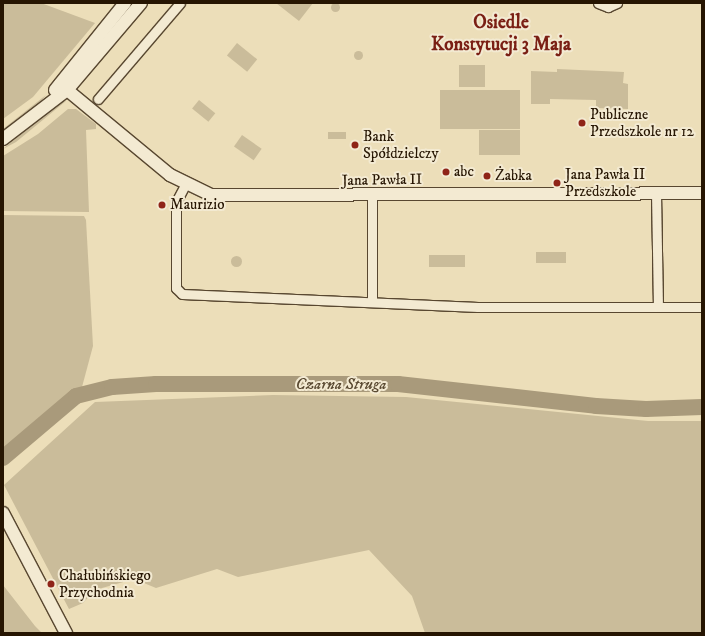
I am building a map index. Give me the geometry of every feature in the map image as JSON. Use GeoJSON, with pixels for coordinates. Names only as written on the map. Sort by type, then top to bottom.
{"type":"FeatureCollection","features":[{"type":"Feature","properties":{"kind":"street"},"geometry":{"type":"LineString","coordinates":[[63,87],[126,3]]}},
{"type":"Feature","properties":{"kind":"street"},"geometry":{"type":"LineString","coordinates":[[3,139],[34,115],[63,87],[141,3]]}},
{"type":"Feature","properties":{"kind":"street"},"geometry":{"type":"LineString","coordinates":[[98,99],[180,3]]}},
{"type":"Feature","properties":{"kind":"street"},"geometry":{"type":"LineString","coordinates":[[598,3],[608,7],[617,3]]}},
{"type":"Feature","properties":{"kind":"street","name":"Jana Pawła II"},"geometry":{"type":"LineString","coordinates":[[63,87],[185,185],[204,194],[228,197],[702,193]]}},
{"type":"Feature","properties":{"kind":"street"},"geometry":{"type":"LineString","coordinates":[[185,185],[176,202],[176,288],[180,293],[478,307],[702,307]]}},
{"type":"Feature","properties":{"kind":"street"},"geometry":{"type":"LineString","coordinates":[[656,193],[658,307]]}},
{"type":"Feature","properties":{"kind":"street"},"geometry":{"type":"LineString","coordinates":[[372,196],[372,302]]}},
{"type":"Feature","properties":{"kind":"street"},"geometry":{"type":"LineString","coordinates":[[3,513],[66,633]]}},
{"type":"Feature","properties":{"kind":"shaded area"},"geometry":{"type":"Polygon","coordinates":[[[3,3],[41,3],[95,23],[33,97],[3,119],[3,3]]]}},
{"type":"Feature","properties":{"kind":"shaded area"},"geometry":{"type":"Polygon","coordinates":[[[276,3],[313,3],[299,21],[276,3]]]}},
{"type":"Feature","properties":{"kind":"shaded area"},"geometry":{"type":"Polygon","coordinates":[[[333,3],[337,3],[339,7],[337,11],[333,11],[331,9],[331,5],[333,3]]]}},
{"type":"Feature","properties":{"kind":"shaded area"},"geometry":{"type":"Polygon","coordinates":[[[237,43],[257,59],[247,72],[227,55],[237,43]]]}},
{"type":"Feature","properties":{"kind":"shaded area"},"geometry":{"type":"Polygon","coordinates":[[[358,50],[363,55],[358,60],[353,55],[358,50]]]}},
{"type":"Feature","properties":{"kind":"shaded area"},"geometry":{"type":"Polygon","coordinates":[[[459,65],[485,65],[485,87],[459,87],[459,65]]]}},
{"type":"Feature","properties":{"kind":"shaded area"},"geometry":{"type":"Polygon","coordinates":[[[557,69],[624,72],[623,83],[628,84],[628,109],[596,108],[596,100],[550,99],[550,104],[531,104],[531,71],[557,72],[557,69]]]}},
{"type":"Feature","properties":{"kind":"shaded area"},"geometry":{"type":"Polygon","coordinates":[[[440,90],[520,90],[520,129],[440,129],[440,90]]]}},
{"type":"Feature","properties":{"kind":"shaded area"},"geometry":{"type":"Polygon","coordinates":[[[46,95],[35,108],[3,133],[3,129],[46,95]]]}},
{"type":"Feature","properties":{"kind":"shaded area"},"geometry":{"type":"Polygon","coordinates":[[[199,100],[215,113],[208,122],[192,109],[199,100]]]}},
{"type":"Feature","properties":{"kind":"shaded area"},"geometry":{"type":"Polygon","coordinates":[[[66,101],[16,142],[3,149],[58,103],[66,101]]]}},
{"type":"Feature","properties":{"kind":"shaded area"},"geometry":{"type":"Polygon","coordinates":[[[68,109],[76,109],[96,124],[96,129],[86,130],[89,212],[3,211],[3,156],[38,134],[68,109]]]}},
{"type":"Feature","properties":{"kind":"shaded area"},"geometry":{"type":"Polygon","coordinates":[[[479,130],[520,130],[520,155],[479,155],[479,130]]]}},
{"type":"Feature","properties":{"kind":"shaded area"},"geometry":{"type":"Polygon","coordinates":[[[328,132],[346,132],[346,139],[328,139],[328,132]]]}},
{"type":"Feature","properties":{"kind":"shaded area"},"geometry":{"type":"Polygon","coordinates":[[[242,135],[262,149],[254,160],[234,146],[242,135]]]}},
{"type":"Feature","properties":{"kind":"shaded area"},"geometry":{"type":"Polygon","coordinates":[[[3,215],[84,216],[86,220],[93,346],[82,387],[3,451],[3,215]]]}},
{"type":"Feature","properties":{"kind":"shaded area"},"geometry":{"type":"Polygon","coordinates":[[[536,252],[566,252],[566,263],[536,263],[536,252]]]}},
{"type":"Feature","properties":{"kind":"shaded area"},"geometry":{"type":"Polygon","coordinates":[[[236,255],[240,257],[242,261],[240,265],[236,267],[232,265],[230,261],[232,257],[236,255]]]}},
{"type":"Feature","properties":{"kind":"shaded area"},"geometry":{"type":"Polygon","coordinates":[[[429,255],[465,255],[465,267],[429,267],[429,255]]]}},
{"type":"Feature","properties":{"kind":"shaded area"},"geometry":{"type":"Polygon","coordinates":[[[273,395],[406,397],[648,421],[702,421],[702,633],[425,633],[412,596],[369,550],[238,577],[217,569],[156,588],[134,579],[95,590],[83,603],[69,609],[4,485],[95,402],[273,395]]]}},
{"type":"Feature","properties":{"kind":"shaded area"},"geometry":{"type":"Polygon","coordinates":[[[3,585],[35,626],[42,633],[3,633],[3,585]]]}},
{"type":"Feature","properties":{"kind":"waterway","name":"Czarna Struga"},"geometry":{"type":"LineString","coordinates":[[3,458],[76,396],[112,387],[156,384],[398,384],[596,406],[646,409],[702,407]]}},
{"type":"Feature","properties":{"kind":"place","name":"Publiczne Przedszkole nr 12"},"geometry":{"type":"Point","coordinates":[582,123]}},
{"type":"Feature","properties":{"kind":"place","name":"Bank Spółdzielczy"},"geometry":{"type":"Point","coordinates":[355,145]}},
{"type":"Feature","properties":{"kind":"place","name":"abc"},"geometry":{"type":"Point","coordinates":[446,172]}},
{"type":"Feature","properties":{"kind":"place","name":"Żabka"},"geometry":{"type":"Point","coordinates":[487,176]}},
{"type":"Feature","properties":{"kind":"place","name":"Jana Pawła II Przedszkole"},"geometry":{"type":"Point","coordinates":[557,183]}},
{"type":"Feature","properties":{"kind":"place","name":"Maurizio"},"geometry":{"type":"Point","coordinates":[162,205]}},
{"type":"Feature","properties":{"kind":"place","name":"Chałubińskiego Przychodnia"},"geometry":{"type":"Point","coordinates":[51,584]}},
{"type":"Feature","properties":{"kind":"district","name":"Osiedle Konstytucji 3 Maja"},"geometry":{"type":"Point","coordinates":[501,34]}}]}
